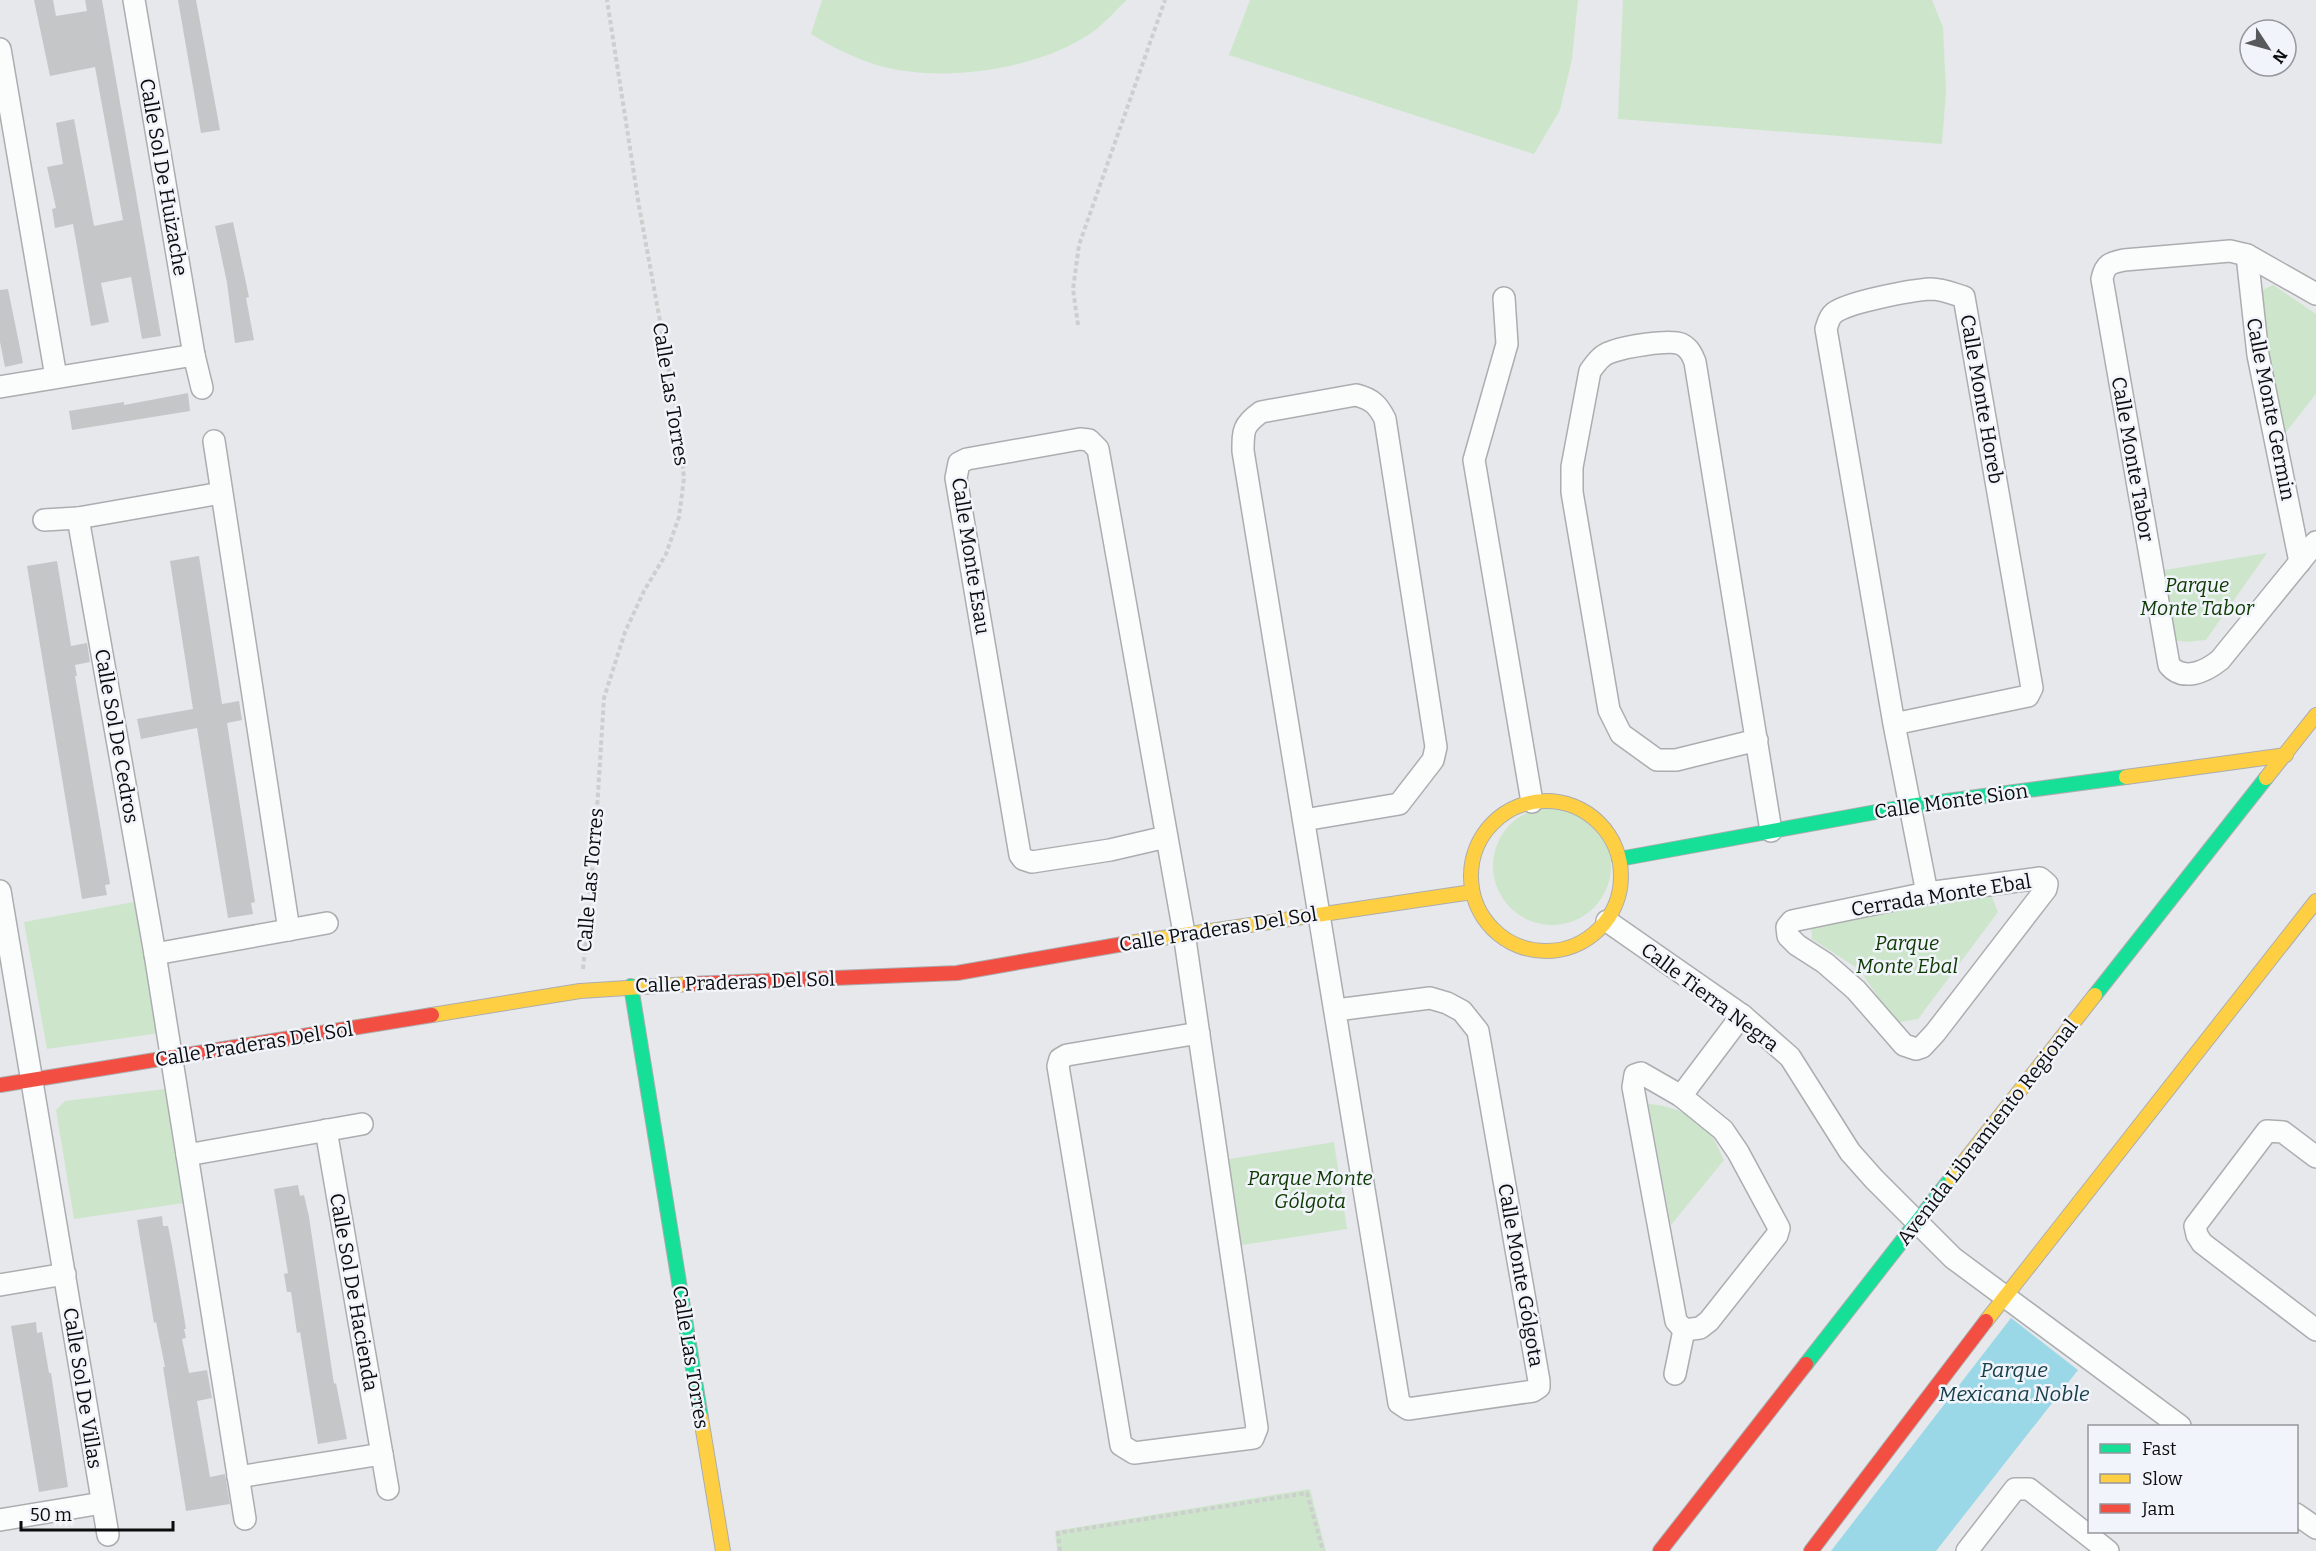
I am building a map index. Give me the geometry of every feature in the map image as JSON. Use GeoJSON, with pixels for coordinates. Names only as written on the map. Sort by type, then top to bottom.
{"type":"FeatureCollection","features":[{"type":"Feature","properties":{"kind":"street","name":"Calle Sol De Huizache"},"geometry":{"type":"LineString","coordinates":[[134,0],[194,355],[202,388]]}},
{"type":"Feature","properties":{"kind":"street"},"geometry":{"type":"LineString","coordinates":[[0,48],[56,377]]}},
{"type":"Feature","properties":{"kind":"street","name":"Calle Monte Tabor"},"geometry":{"type":"LineString","coordinates":[[2316,294],[2247,255],[2230,251],[2109,263],[2102,279],[2169,665],[2174,672],[2181,675],[2194,673],[2208,669],[2220,660],[2316,542]]}},
{"type":"Feature","properties":{"kind":"street","name":"Calle Monte Germin"},"geometry":{"type":"LineString","coordinates":[[2247,255],[2258,355],[2300,562]]}},
{"type":"Feature","properties":{"kind":"street","name":"Calle Monte Horeb"},"geometry":{"type":"LineString","coordinates":[[1894,724],[2028,696],[2032,688],[1964,297],[1933,289],[1870,300],[1844,308],[1829,318],[1826,329],[1894,724],[1927,893]]}},
{"type":"Feature","properties":{"kind":"street"},"geometry":{"type":"LineString","coordinates":[[1504,298],[1507,344],[1474,460],[1532,802]]}},
{"type":"Feature","properties":{"kind":"street"},"geometry":{"type":"LineString","coordinates":[[1756,740],[1676,760],[1657,760],[1621,734],[1609,710],[1572,492],[1572,467],[1590,370],[1599,358],[1611,351],[1663,342],[1680,344],[1691,352],[1772,831]]}},
{"type":"Feature","properties":{"kind":"street"},"geometry":{"type":"LineString","coordinates":[[0,387],[194,355]]}},
{"type":"Feature","properties":{"kind":"street","name":"Calle Monte Gólgota"},"geometry":{"type":"LineString","coordinates":[[1304,819],[1399,804],[1433,760],[1436,747],[1385,419],[1378,405],[1370,399],[1356,395],[1261,412],[1248,421],[1243,432],[1243,451],[1399,1403],[1408,1409],[1533,1391],[1539,1387],[1539,1382],[1478,1031],[1462,1011],[1430,998],[1336,1010]]}},
{"type":"Feature","properties":{"kind":"street","name":"Calle Monte Esau"},"geometry":{"type":"LineString","coordinates":[[1166,837],[1110,850],[1032,862],[1023,859],[1020,855],[956,478],[959,463],[967,459],[1080,439],[1089,440],[1098,449],[1185,933],[1256,1433],[1253,1438],[1134,1453],[1121,1445],[1058,1066],[1059,1059],[1067,1055],[1199,1033]]}},
{"type":"Feature","properties":{"kind":"street"},"geometry":{"type":"LineString","coordinates":[[214,441],[289,930]]}},
{"type":"Feature","properties":{"kind":"street"},"geometry":{"type":"LineString","coordinates":[[44,520],[78,518],[222,493]]}},
{"type":"Feature","properties":{"kind":"street","name":"Calle Sol De Cedros"},"geometry":{"type":"LineString","coordinates":[[78,518],[171,1057]]}},
{"type":"Feature","properties":{"kind":"street","name":"Avenida Libramiento Regional"},"geometry":{"type":"LineString","coordinates":[[1660,1551],[2316,715]]}},
{"type":"Feature","properties":{"kind":"street","name":"Calle Monte Sion"},"geometry":{"type":"LineString","coordinates":[[1619,859],[1909,806],[2286,755]]}},
{"type":"Feature","properties":{"kind":"street"},"geometry":{"type":"LineString","coordinates":[[1532,802],[1562,802],[1585,811],[1604,827],[1617,849],[1619,859],[1622,874],[1618,899],[1607,921],[1588,939],[1566,949],[1542,952],[1518,946],[1497,933],[1481,914],[1472,892],[1471,867],[1478,843],[1492,823],[1512,808],[1532,802]]}},
{"type":"Feature","properties":{"kind":"street","name":"Cerrada Monte Ebal"},"geometry":{"type":"LineString","coordinates":[[2040,878],[2047,884],[2046,889],[1935,1033],[1922,1047],[1916,1049],[1898,1040],[1856,990],[1825,963],[1797,945],[1788,936],[1787,927],[1792,921],[1927,893],[2040,878]]}},
{"type":"Feature","properties":{"kind":"street","name":"Calle Sol De Villas"},"geometry":{"type":"LineString","coordinates":[[0,891],[108,1535]]}},
{"type":"Feature","properties":{"kind":"street","name":"Calle Praderas Del Sol"},"geometry":{"type":"LineString","coordinates":[[0,1085],[580,991],[631,986],[957,973],[1185,933],[1472,892]]}},
{"type":"Feature","properties":{"kind":"street"},"geometry":{"type":"LineString","coordinates":[[1811,1551],[2005,1296],[2316,901]]}},
{"type":"Feature","properties":{"kind":"street","name":"Calle Tierra Negra"},"geometry":{"type":"LineString","coordinates":[[1607,921],[1742,1015],[1790,1057],[1850,1152],[1916,1222],[1967,1270],[2005,1296]]}},
{"type":"Feature","properties":{"kind":"street"},"geometry":{"type":"LineString","coordinates":[[155,954],[327,923]]}},
{"type":"Feature","properties":{"kind":"street","name":"Calle Las Torres"},"geometry":{"type":"LineString","coordinates":[[631,986],[723,1551]]}},
{"type":"Feature","properties":{"kind":"street"},"geometry":{"type":"LineString","coordinates":[[1681,1096],[1742,1015]]}},
{"type":"Feature","properties":{"kind":"street"},"geometry":{"type":"LineString","coordinates":[[171,1057],[245,1519]]}},
{"type":"Feature","properties":{"kind":"street"},"geometry":{"type":"LineString","coordinates":[[1641,1073],[1681,1096],[1723,1130],[1738,1152],[1779,1228],[1777,1235],[1709,1321],[1700,1328],[1684,1330],[1676,1321],[1634,1087],[1635,1075],[1641,1073]]}},
{"type":"Feature","properties":{"kind":"street"},"geometry":{"type":"LineString","coordinates":[[187,1155],[362,1124]]}},
{"type":"Feature","properties":{"kind":"street","name":"Calle Sol De Hacienda"},"geometry":{"type":"LineString","coordinates":[[326,1130],[388,1489]]}},
{"type":"Feature","properties":{"kind":"street"},"geometry":{"type":"LineString","coordinates":[[2316,1157],[2283,1132],[2267,1131],[2195,1226],[2202,1243],[2316,1330]]}},
{"type":"Feature","properties":{"kind":"street"},"geometry":{"type":"LineString","coordinates":[[0,1285],[65,1274]]}},
{"type":"Feature","properties":{"kind":"street"},"geometry":{"type":"LineString","coordinates":[[2005,1296],[2179,1425]]}},
{"type":"Feature","properties":{"kind":"street"},"geometry":{"type":"LineString","coordinates":[[1675,1374],[1684,1330]]}},
{"type":"Feature","properties":{"kind":"street"},"geometry":{"type":"LineString","coordinates":[[238,1477],[382,1454]]}},
{"type":"Feature","properties":{"kind":"street"},"geometry":{"type":"LineString","coordinates":[[1967,1551],[2015,1489],[2029,1489],[2108,1551]]}},
{"type":"Feature","properties":{"kind":"street"},"geometry":{"type":"LineString","coordinates":[[0,1520],[102,1503]]}},
{"type":"Feature","properties":{"kind":"street"},"geometry":{"type":"LineString","coordinates":[[2298,1515],[2316,1528]]}},
{"type":"Feature","properties":{"kind":"path","name":"Calle Las Torres"},"geometry":{"type":"LineString","coordinates":[[580,991],[595,841],[604,699],[625,632],[644,591],[666,554],[679,517],[684,478],[677,414],[639,206],[607,0]]}},
{"type":"Feature","properties":{"kind":"path"},"geometry":{"type":"LineString","coordinates":[[1078,325],[1073,289],[1078,245],[1165,0]]}},
{"type":"Feature","properties":{"kind":"path"},"geometry":{"type":"LineString","coordinates":[[1060,1551],[1058,1533],[1307,1493],[1323,1551]]}},
{"type":"Feature","properties":{"kind":"green space"},"geometry":{"type":"Polygon","coordinates":[[[822,0],[1127,0],[1094,31],[1046,55],[989,70],[930,73],[902,71],[877,65],[843,52],[811,34],[822,0]]]}},
{"type":"Feature","properties":{"kind":"green space"},"geometry":{"type":"Polygon","coordinates":[[[1250,0],[1578,0],[1572,59],[1560,110],[1534,154],[1229,55],[1250,0]]]}},
{"type":"Feature","properties":{"kind":"green space"},"geometry":{"type":"Polygon","coordinates":[[[1623,0],[1932,0],[1943,27],[1946,91],[1942,144],[1618,119],[1623,0]]]}},
{"type":"Feature","properties":{"kind":"green space"},"geometry":{"type":"Polygon","coordinates":[[[2273,285],[2316,314],[2316,394],[2282,437],[2258,292],[2273,285]]]}},
{"type":"Feature","properties":{"kind":"green space","name":"Parque Monte Tabor"},"geometry":{"type":"Polygon","coordinates":[[[2267,553],[2206,640],[2186,642],[2173,640],[2159,571],[2267,553]]]}},
{"type":"Feature","properties":{"kind":"green space"},"geometry":{"type":"Polygon","coordinates":[[[1552,807],[1575,811],[1594,824],[1607,843],[1611,866],[1607,889],[1594,908],[1575,921],[1552,925],[1529,921],[1510,908],[1497,889],[1493,866],[1497,843],[1510,824],[1529,811],[1552,807]]]}},
{"type":"Feature","properties":{"kind":"green space","name":"Parque Monte Ebal"},"geometry":{"type":"Polygon","coordinates":[[[1989,890],[1998,912],[1918,1019],[1895,1023],[1860,970],[1812,939],[1811,922],[1989,890]]]}},
{"type":"Feature","properties":{"kind":"green space"},"geometry":{"type":"Polygon","coordinates":[[[134,902],[160,1033],[47,1049],[24,922],[134,902]]]}},
{"type":"Feature","properties":{"kind":"green space"},"geometry":{"type":"Polygon","coordinates":[[[166,1089],[184,1203],[74,1219],[56,1110],[65,1101],[166,1089]]]}},
{"type":"Feature","properties":{"kind":"green space"},"geometry":{"type":"Polygon","coordinates":[[[1648,1104],[1674,1109],[1698,1122],[1711,1135],[1724,1160],[1671,1225],[1648,1104]]]}},
{"type":"Feature","properties":{"kind":"green space","name":"Parque Monte Gólgota"},"geometry":{"type":"Polygon","coordinates":[[[1334,1142],[1347,1229],[1223,1248],[1211,1162],[1334,1142]]]}},
{"type":"Feature","properties":{"kind":"green space"},"geometry":{"type":"Polygon","coordinates":[[[1310,1489],[1326,1551],[1057,1551],[1055,1531],[1310,1489]]]}},
{"type":"Feature","properties":{"kind":"water","name":"Parque Mexicana Noble"},"geometry":{"type":"Polygon","coordinates":[[[2011,1318],[2078,1370],[1936,1551],[1831,1551],[2011,1318]]]}},
{"type":"Feature","properties":{"kind":"building"},"geometry":{"type":"Polygon","coordinates":[[[34,0],[53,0],[56,16],[87,11],[85,0],[102,0],[161,336],[142,339],[131,277],[101,283],[109,322],[91,326],[73,224],[55,228],[52,209],[56,208],[47,167],[63,164],[56,123],[74,119],[94,226],[123,220],[95,67],[50,76],[34,0]]]}},
{"type":"Feature","properties":{"kind":"building"},"geometry":{"type":"Polygon","coordinates":[[[178,0],[196,0],[220,130],[201,133],[178,0]]]}},
{"type":"Feature","properties":{"kind":"building"},"geometry":{"type":"Polygon","coordinates":[[[233,222],[249,297],[246,298],[254,340],[235,343],[227,283],[215,226],[233,222]]]}},
{"type":"Feature","properties":{"kind":"building"},"geometry":{"type":"Polygon","coordinates":[[[8,289],[23,363],[5,367],[0,342],[0,290],[8,289]]]}},
{"type":"Feature","properties":{"kind":"building"},"geometry":{"type":"Polygon","coordinates":[[[188,393],[190,411],[72,430],[69,411],[124,402],[124,405],[188,393]]]}},
{"type":"Feature","properties":{"kind":"building"},"geometry":{"type":"Polygon","coordinates":[[[199,556],[222,704],[239,701],[242,720],[227,723],[255,902],[251,903],[253,914],[228,918],[197,728],[141,739],[137,719],[193,709],[170,561],[199,556]]]}},
{"type":"Feature","properties":{"kind":"building"},"geometry":{"type":"Polygon","coordinates":[[[57,561],[71,646],[87,643],[90,662],[75,665],[77,676],[75,676],[110,884],[105,885],[107,895],[82,899],[27,566],[57,561]]]}},
{"type":"Feature","properties":{"kind":"building"},"geometry":{"type":"Polygon","coordinates":[[[298,1185],[300,1196],[304,1195],[309,1217],[334,1384],[336,1383],[347,1439],[318,1444],[300,1332],[297,1333],[291,1292],[287,1292],[284,1274],[288,1273],[274,1189],[298,1185]]]}},
{"type":"Feature","properties":{"kind":"building"},"geometry":{"type":"Polygon","coordinates":[[[162,1216],[163,1226],[168,1226],[172,1246],[186,1329],[184,1329],[186,1338],[182,1339],[189,1373],[207,1370],[212,1398],[197,1401],[210,1477],[225,1474],[230,1504],[186,1511],[163,1367],[165,1367],[156,1322],[154,1323],[137,1220],[162,1216]]]}},
{"type":"Feature","properties":{"kind":"building"},"geometry":{"type":"Polygon","coordinates":[[[36,1322],[37,1333],[42,1332],[49,1373],[51,1373],[68,1487],[39,1492],[11,1326],[36,1322]]]}},
{"type":"Feature","properties":{"kind":"traffic: fast"},"geometry":{"type":"LineString","coordinates":[[1619,859],[1909,806],[2126,777]]}},
{"type":"Feature","properties":{"kind":"traffic: fast"},"geometry":{"type":"LineString","coordinates":[[2095,995],[2266,778]]}},
{"type":"Feature","properties":{"kind":"traffic: fast"},"geometry":{"type":"LineString","coordinates":[[631,986],[701,1418]]}},
{"type":"Feature","properties":{"kind":"traffic: fast"},"geometry":{"type":"LineString","coordinates":[[1806,1364],[1952,1177]]}},
{"type":"Feature","properties":{"kind":"traffic: slow"},"geometry":{"type":"LineString","coordinates":[[2266,778],[2316,715]]}},
{"type":"Feature","properties":{"kind":"traffic: slow"},"geometry":{"type":"LineString","coordinates":[[2126,777],[2286,755]]}},
{"type":"Feature","properties":{"kind":"traffic: slow"},"geometry":{"type":"LineString","coordinates":[[1546,801],[1561,802],[1575,807],[1599,823],[1615,847],[1620,861],[1621,876],[1620,891],[1615,905],[1599,929],[1575,945],[1561,950],[1546,951],[1531,950],[1517,945],[1493,929],[1477,905],[1472,891],[1471,876],[1472,861],[1477,847],[1493,823],[1517,807],[1531,802],[1546,801]]}},
{"type":"Feature","properties":{"kind":"traffic: slow"},"geometry":{"type":"LineString","coordinates":[[1129,943],[1472,892]]}},
{"type":"Feature","properties":{"kind":"traffic: slow"},"geometry":{"type":"LineString","coordinates":[[1986,1321],[2316,901]]}},
{"type":"Feature","properties":{"kind":"traffic: slow"},"geometry":{"type":"LineString","coordinates":[[432,1015],[580,991],[689,984]]}},
{"type":"Feature","properties":{"kind":"traffic: slow"},"geometry":{"type":"LineString","coordinates":[[1952,1177],[2095,995]]}},
{"type":"Feature","properties":{"kind":"traffic: slow"},"geometry":{"type":"LineString","coordinates":[[701,1418],[723,1551]]}},
{"type":"Feature","properties":{"kind":"traffic: jam"},"geometry":{"type":"LineString","coordinates":[[689,984],[957,973],[1129,943]]}},
{"type":"Feature","properties":{"kind":"traffic: jam"},"geometry":{"type":"LineString","coordinates":[[0,1085],[432,1015]]}},
{"type":"Feature","properties":{"kind":"traffic: jam"},"geometry":{"type":"LineString","coordinates":[[1811,1551],[1986,1321]]}},
{"type":"Feature","properties":{"kind":"traffic: jam"},"geometry":{"type":"LineString","coordinates":[[1660,1551],[1806,1364]]}}]}
